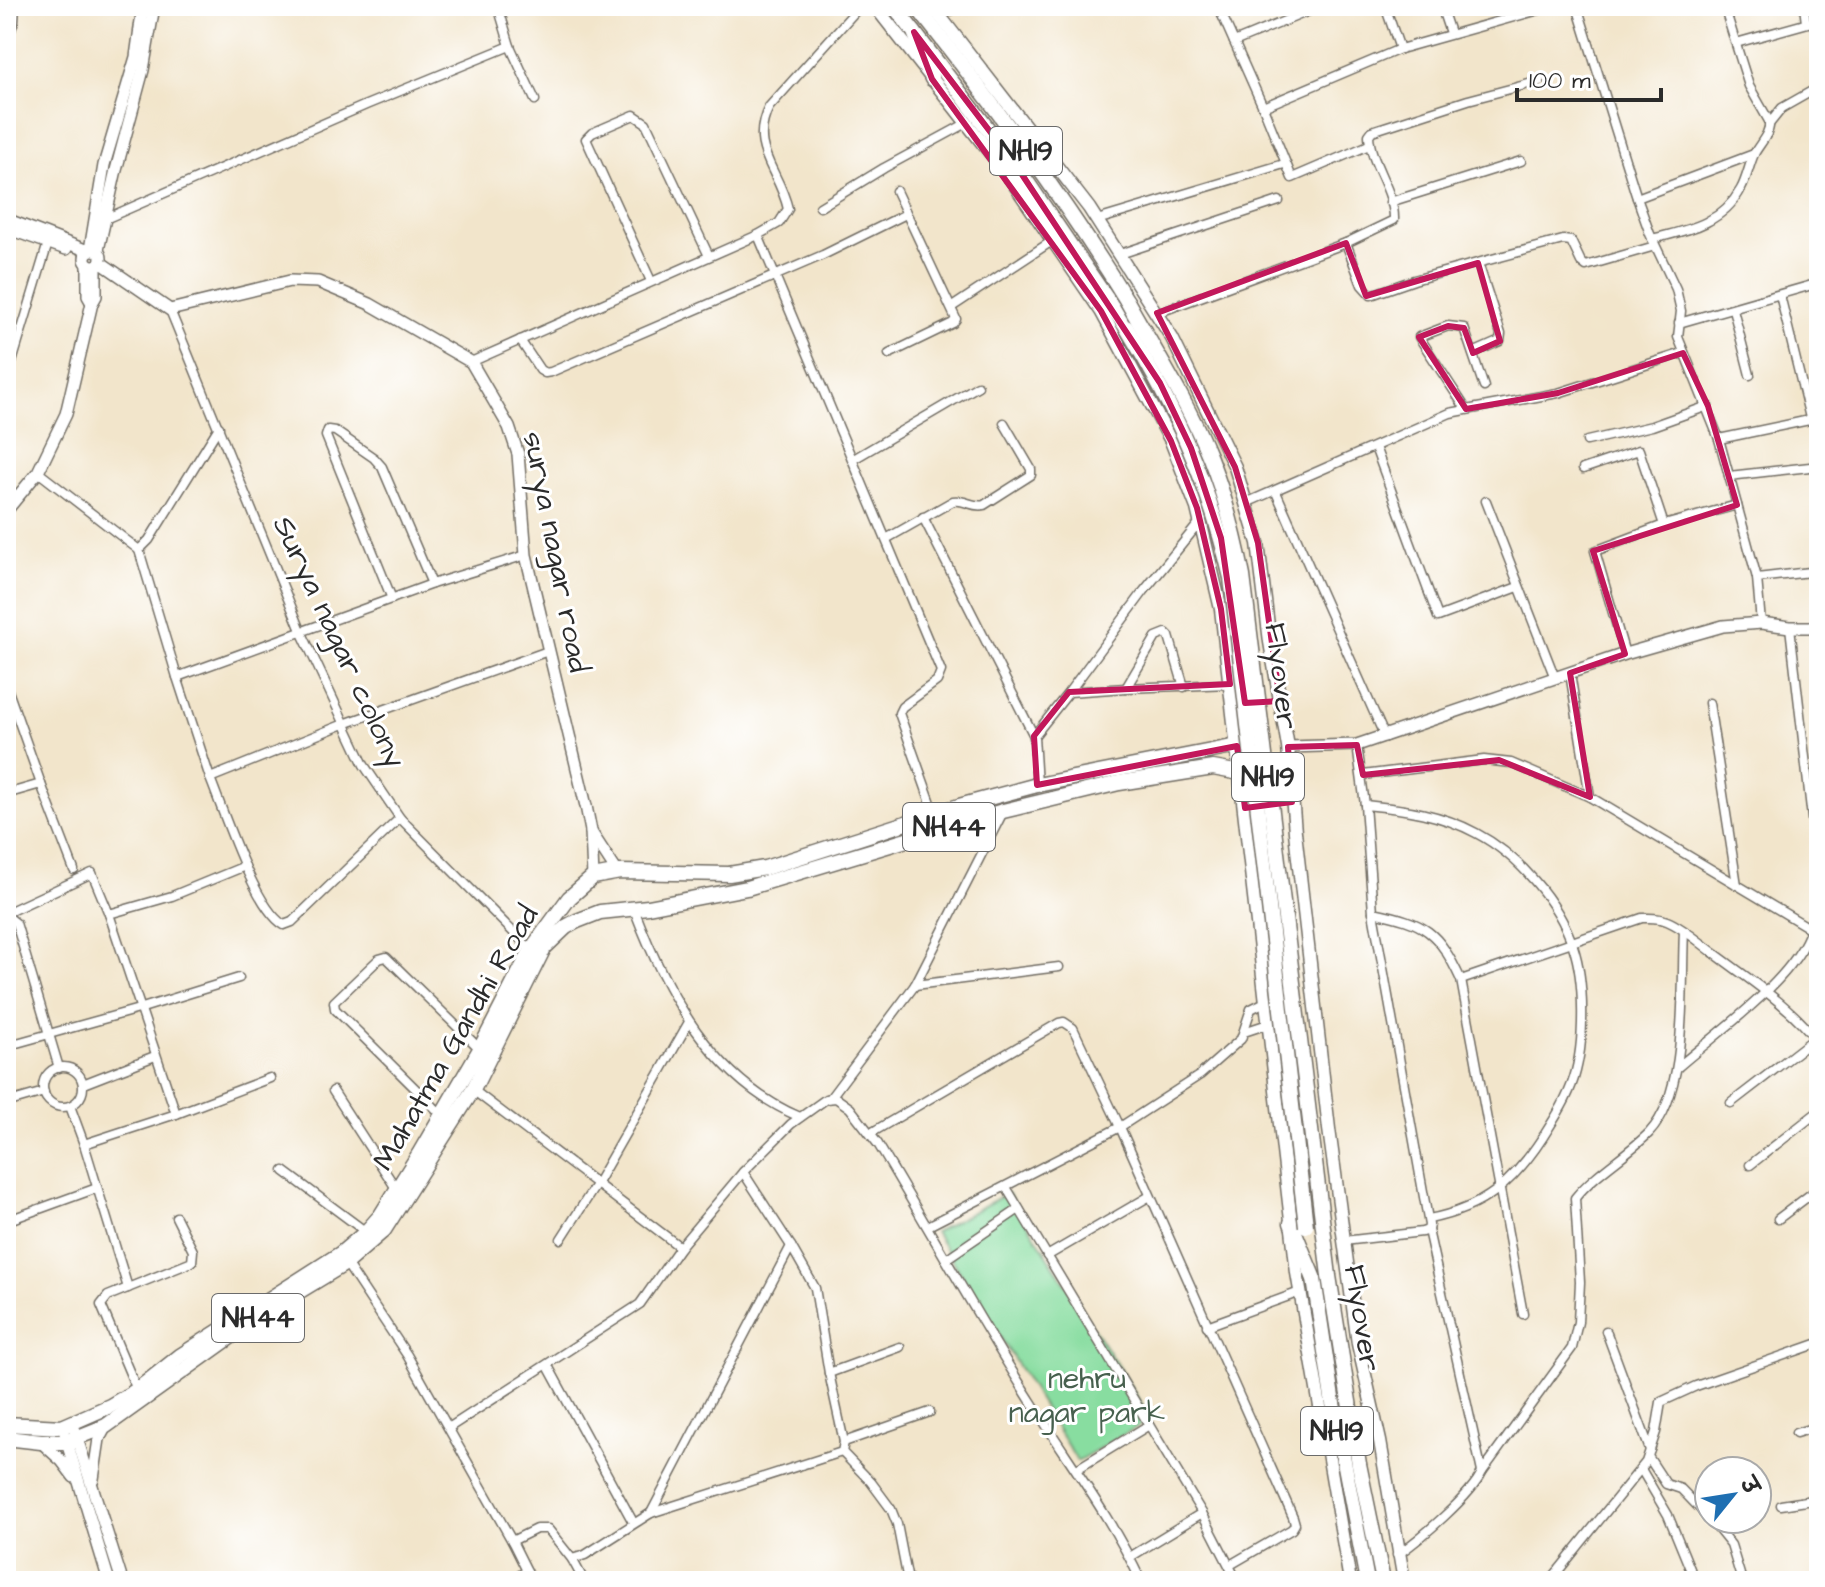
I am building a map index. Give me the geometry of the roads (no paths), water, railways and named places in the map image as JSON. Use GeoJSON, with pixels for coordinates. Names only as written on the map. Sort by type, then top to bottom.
{"type":"FeatureCollection","features":[{"type":"Feature","properties":{"kind":"highway","name":"NH19"},"geometry":{"type":"LineString","coordinates":[[894,6],[914,32]]}},
{"type":"Feature","properties":{"kind":"highway","name":"Flyover"},"geometry":{"type":"LineString","coordinates":[[916,6],[998,110],[1127,301],[1197,428],[1236,541],[1245,592],[1321,1278]]}},
{"type":"Feature","properties":{"kind":"highway"},"geometry":{"type":"LineString","coordinates":[[914,32],[932,79]]}},
{"type":"Feature","properties":{"kind":"highway","name":"Flyover"},"geometry":{"type":"LineString","coordinates":[[914,32],[1017,167],[1126,327],[1160,383],[1191,448],[1214,513],[1231,578],[1306,1226],[1321,1278],[1383,1581]]}},
{"type":"Feature","properties":{"kind":"highway","name":"NH44"},"geometry":{"type":"LineString","coordinates":[[588,880],[617,872],[729,874],[765,868],[1037,785],[1237,746]]}},
{"type":"Feature","properties":{"kind":"highway","name":"Mahatma Gandhi Road"},"geometry":{"type":"LineString","coordinates":[[6,1438],[41,1442],[106,1426],[226,1338],[346,1263],[384,1230],[473,1090],[544,948],[566,927],[600,912],[634,909],[747,888],[1003,811],[1162,776],[1213,768],[1240,773]]}},
{"type":"Feature","properties":{"kind":"highway"},"geometry":{"type":"LineString","coordinates":[[658,874],[661,904]]}},
{"type":"Feature","properties":{"kind":"highway"},"geometry":{"type":"LineString","coordinates":[[588,880],[586,900],[600,912]]}},
{"type":"Feature","properties":{"kind":"highway","name":"Mahatma Gandhi Road"},"geometry":{"type":"LineString","coordinates":[[6,1424],[69,1433],[137,1390],[180,1356],[340,1254],[366,1232],[397,1190],[480,1049],[531,950],[588,880]]}},
{"type":"Feature","properties":{"kind":"highway"},"geometry":{"type":"LineString","coordinates":[[1291,1223],[1321,1278]]}},
{"type":"Feature","properties":{"kind":"highway","name":"NH19"},"geometry":{"type":"LineString","coordinates":[[1321,1278],[1332,1398],[1367,1581]]}},
{"type":"Feature","properties":{"kind":"main road"},"geometry":{"type":"LineString","coordinates":[[875,6],[1010,178],[1101,311],[1171,441],[1200,522],[1221,609],[1300,1292],[1350,1581]]}},
{"type":"Feature","properties":{"kind":"main road"},"geometry":{"type":"LineString","coordinates":[[936,11],[1097,220],[1157,313],[1235,467],[1258,543],[1270,642],[1288,747],[1292,802],[1358,1344],[1380,1441],[1397,1555],[1404,1581]]}},
{"type":"Feature","properties":{"kind":"main road"},"geometry":{"type":"LineString","coordinates":[[1232,704],[1280,701]]}},
{"type":"Feature","properties":{"kind":"main road"},"geometry":{"type":"LineString","coordinates":[[1245,808],[1292,802]]}},
{"type":"Feature","properties":{"kind":"street"},"geometry":{"type":"LineString","coordinates":[[6,44],[14,21],[15,6]]}},
{"type":"Feature","properties":{"kind":"street"},"geometry":{"type":"LineString","coordinates":[[6,511],[38,472],[69,404],[96,296],[92,257],[104,165],[136,57],[143,6]]}},
{"type":"Feature","properties":{"kind":"street"},"geometry":{"type":"LineString","coordinates":[[92,257],[146,58],[154,6]]}},
{"type":"Feature","properties":{"kind":"street"},"geometry":{"type":"LineString","coordinates":[[300,6],[307,10],[323,6]]}},
{"type":"Feature","properties":{"kind":"street"},"geometry":{"type":"LineString","coordinates":[[498,6],[510,46],[535,100]]}},
{"type":"Feature","properties":{"kind":"street"},"geometry":{"type":"LineString","coordinates":[[471,362],[779,223],[788,209],[761,141],[765,115],[860,6]]}},
{"type":"Feature","properties":{"kind":"street"},"geometry":{"type":"LineString","coordinates":[[936,11],[963,6]]}},
{"type":"Feature","properties":{"kind":"street"},"geometry":{"type":"LineString","coordinates":[[1243,6],[1220,10],[1263,107],[1284,164],[1293,178],[1369,145]]}},
{"type":"Feature","properties":{"kind":"street"},"geometry":{"type":"LineString","coordinates":[[1234,42],[1321,6]]}},
{"type":"Feature","properties":{"kind":"street"},"geometry":{"type":"LineString","coordinates":[[1385,6],[1400,49]]}},
{"type":"Feature","properties":{"kind":"street"},"geometry":{"type":"LineString","coordinates":[[1441,6],[1450,33]]}},
{"type":"Feature","properties":{"kind":"street"},"geometry":{"type":"LineString","coordinates":[[1263,107],[1400,49],[1553,6]]}},
{"type":"Feature","properties":{"kind":"street"},"geometry":{"type":"LineString","coordinates":[[1577,6],[1637,198],[1676,289],[1681,311],[1678,337],[1719,439],[1757,578],[1761,623]]}},
{"type":"Feature","properties":{"kind":"street"},"geometry":{"type":"LineString","coordinates":[[1724,6],[1749,86],[1770,123]]}},
{"type":"Feature","properties":{"kind":"street"},"geometry":{"type":"LineString","coordinates":[[1804,6],[1806,23]]}},
{"type":"Feature","properties":{"kind":"street"},"geometry":{"type":"LineString","coordinates":[[1736,43],[1819,20]]}},
{"type":"Feature","properties":{"kind":"street"},"geometry":{"type":"LineString","coordinates":[[104,219],[510,46]]}},
{"type":"Feature","properties":{"kind":"street"},"geometry":{"type":"LineString","coordinates":[[1157,313],[1346,243],[1394,220],[1369,145],[1372,131],[1540,81]]}},
{"type":"Feature","properties":{"kind":"street"},"geometry":{"type":"LineString","coordinates":[[1346,243],[1362,285],[1371,295],[1563,240],[1571,241],[1586,266],[1716,219],[1739,192],[1770,123],[1782,108],[1819,87]]}},
{"type":"Feature","properties":{"kind":"street"},"geometry":{"type":"LineString","coordinates":[[651,281],[586,139],[592,133],[634,115],[646,123],[709,256]]}},
{"type":"Feature","properties":{"kind":"street"},"geometry":{"type":"LineString","coordinates":[[820,207],[967,123]]}},
{"type":"Feature","properties":{"kind":"street"},"geometry":{"type":"LineString","coordinates":[[1637,198],[1754,154]]}},
{"type":"Feature","properties":{"kind":"street"},"geometry":{"type":"LineString","coordinates":[[1390,202],[1521,161]]}},
{"type":"Feature","properties":{"kind":"street"},"geometry":{"type":"LineString","coordinates":[[1097,220],[1284,164]]}},
{"type":"Feature","properties":{"kind":"street"},"geometry":{"type":"LineString","coordinates":[[889,354],[956,319],[896,191]]}},
{"type":"Feature","properties":{"kind":"street"},"geometry":{"type":"LineString","coordinates":[[1120,254],[1279,201]]}},
{"type":"Feature","properties":{"kind":"street"},"geometry":{"type":"LineString","coordinates":[[520,340],[540,370],[547,373],[775,276],[906,214]]}},
{"type":"Feature","properties":{"kind":"street"},"geometry":{"type":"LineString","coordinates":[[6,219],[92,257],[170,310]]}},
{"type":"Feature","properties":{"kind":"street"},"geometry":{"type":"LineString","coordinates":[[6,228],[92,257]]}},
{"type":"Feature","properties":{"kind":"street"},"geometry":{"type":"LineString","coordinates":[[758,235],[941,671],[937,681],[902,707],[899,713],[935,814]]}},
{"type":"Feature","properties":{"kind":"street"},"geometry":{"type":"LineString","coordinates":[[952,307],[1052,241]]}},
{"type":"Feature","properties":{"kind":"street"},"geometry":{"type":"LineString","coordinates":[[6,382],[48,243]]}},
{"type":"Feature","properties":{"kind":"street"},"geometry":{"type":"LineString","coordinates":[[1473,353],[1488,349],[1500,341],[1501,334],[1478,263]]}},
{"type":"Feature","properties":{"kind":"street","name":"surya nagar road"},"geometry":{"type":"LineString","coordinates":[[170,310],[290,281],[318,282],[370,304],[471,362],[509,427],[518,454],[526,555],[591,831],[588,880]]}},
{"type":"Feature","properties":{"kind":"street"},"geometry":{"type":"LineString","coordinates":[[1679,323],[1819,283]]}},
{"type":"Feature","properties":{"kind":"street"},"geometry":{"type":"LineString","coordinates":[[1719,439],[1814,418],[1780,295]]}},
{"type":"Feature","properties":{"kind":"street"},"geometry":{"type":"LineString","coordinates":[[1733,309],[1750,375]]}},
{"type":"Feature","properties":{"kind":"street","name":"Surya nagar colony"},"geometry":{"type":"LineString","coordinates":[[170,310],[302,633],[364,765],[400,818],[531,950]]}},
{"type":"Feature","properties":{"kind":"street"},"geometry":{"type":"LineString","coordinates":[[1466,409],[1419,337],[1448,326],[1464,328],[1484,387]]}},
{"type":"Feature","properties":{"kind":"street"},"geometry":{"type":"LineString","coordinates":[[1246,503],[1450,413],[1558,393],[1683,353]]}},
{"type":"Feature","properties":{"kind":"street"},"geometry":{"type":"LineString","coordinates":[[852,460],[978,386]]}},
{"type":"Feature","properties":{"kind":"street"},"geometry":{"type":"LineString","coordinates":[[1587,441],[1652,426],[1708,406]]}},
{"type":"Feature","properties":{"kind":"street"},"geometry":{"type":"LineString","coordinates":[[886,539],[953,501],[984,505],[1031,475],[1031,469],[1004,423]]}},
{"type":"Feature","properties":{"kind":"street"},"geometry":{"type":"LineString","coordinates":[[139,550],[149,540],[219,427]]}},
{"type":"Feature","properties":{"kind":"street"},"geometry":{"type":"LineString","coordinates":[[392,599],[326,436],[328,430],[335,431],[382,467],[432,584]]}},
{"type":"Feature","properties":{"kind":"street"},"geometry":{"type":"LineString","coordinates":[[1375,447],[1438,617],[1518,587]]}},
{"type":"Feature","properties":{"kind":"street"},"geometry":{"type":"LineString","coordinates":[[1583,469],[1639,450],[1664,525]]}},
{"type":"Feature","properties":{"kind":"street"},"geometry":{"type":"LineString","coordinates":[[1729,476],[1819,466]]}},
{"type":"Feature","properties":{"kind":"street"},"geometry":{"type":"LineString","coordinates":[[38,472],[139,550],[210,778],[245,866],[272,916],[280,924],[288,925],[400,818]]}},
{"type":"Feature","properties":{"kind":"street"},"geometry":{"type":"LineString","coordinates":[[1276,492],[1385,737]]}},
{"type":"Feature","properties":{"kind":"street"},"geometry":{"type":"LineString","coordinates":[[1486,501],[1555,678]]}},
{"type":"Feature","properties":{"kind":"street"},"geometry":{"type":"LineString","coordinates":[[1625,654],[1594,553],[1664,525],[1737,505]]}},
{"type":"Feature","properties":{"kind":"street"},"geometry":{"type":"LineString","coordinates":[[923,517],[1034,736],[1037,785]]}},
{"type":"Feature","properties":{"kind":"street"},"geometry":{"type":"LineString","coordinates":[[1034,736],[1200,522]]}},
{"type":"Feature","properties":{"kind":"street"},"geometry":{"type":"LineString","coordinates":[[177,677],[432,584],[526,555]]}},
{"type":"Feature","properties":{"kind":"street"},"geometry":{"type":"LineString","coordinates":[[1757,578],[1819,571]]}},
{"type":"Feature","properties":{"kind":"street"},"geometry":{"type":"LineString","coordinates":[[1288,747],[1357,745],[1625,654],[1723,626],[1761,623],[1819,627]]}},
{"type":"Feature","properties":{"kind":"street"},"geometry":{"type":"LineString","coordinates":[[1790,627],[1819,879]]}},
{"type":"Feature","properties":{"kind":"street"},"geometry":{"type":"LineString","coordinates":[[1126,688],[1156,637],[1164,632],[1173,646],[1184,687]]}},
{"type":"Feature","properties":{"kind":"street"},"geometry":{"type":"LineString","coordinates":[[210,778],[344,724],[548,651]]}},
{"type":"Feature","properties":{"kind":"street"},"geometry":{"type":"LineString","coordinates":[[1570,673],[1590,797]]}},
{"type":"Feature","properties":{"kind":"street"},"geometry":{"type":"LineString","coordinates":[[1069,692],[1230,684]]}},
{"type":"Feature","properties":{"kind":"street"},"geometry":{"type":"LineString","coordinates":[[6,685],[74,870]]}},
{"type":"Feature","properties":{"kind":"street"},"geometry":{"type":"LineString","coordinates":[[1709,703],[1737,885]]}},
{"type":"Feature","properties":{"kind":"street"},"geometry":{"type":"LineString","coordinates":[[1357,745],[1363,775],[1373,912],[1429,1219],[1428,1230],[1482,1472]]}},
{"type":"Feature","properties":{"kind":"street"},"geometry":{"type":"LineString","coordinates":[[1363,775],[1499,760],[1590,797],[1815,930],[1794,963],[1678,1067]]}},
{"type":"Feature","properties":{"kind":"street"},"geometry":{"type":"LineString","coordinates":[[6,794],[41,784]]}},
{"type":"Feature","properties":{"kind":"street"},"geometry":{"type":"LineString","coordinates":[[1365,805],[1426,813],[1460,825],[1493,843],[1544,895],[1572,943],[1579,972],[1581,1029],[1575,1076],[1563,1106],[1536,1147],[1500,1189],[1474,1206],[1429,1219]]}},
{"type":"Feature","properties":{"kind":"street"},"geometry":{"type":"LineString","coordinates":[[450,1427],[640,1304],[680,1247],[743,1172],[800,1117],[831,1097],[915,985],[1003,811]]}},
{"type":"Feature","properties":{"kind":"street"},"geometry":{"type":"LineString","coordinates":[[591,831],[617,872]]}},
{"type":"Feature","properties":{"kind":"street"},"geometry":{"type":"LineString","coordinates":[[109,914],[172,896],[245,866]]}},
{"type":"Feature","properties":{"kind":"street"},"geometry":{"type":"LineString","coordinates":[[59,1068],[16,923],[6,914],[92,873],[109,914],[176,1114]]}},
{"type":"Feature","properties":{"kind":"street"},"geometry":{"type":"LineString","coordinates":[[634,909],[650,950],[689,1022],[729,1069],[755,1093],[800,1117]]}},
{"type":"Feature","properties":{"kind":"street"},"geometry":{"type":"LineString","coordinates":[[1373,912],[1403,918],[1434,935],[1461,980],[1523,1314]]}},
{"type":"Feature","properties":{"kind":"street"},"geometry":{"type":"LineString","coordinates":[[1461,980],[1642,918],[1664,920],[1684,931],[1765,991],[1818,1039],[1731,1103]]}},
{"type":"Feature","properties":{"kind":"street"},"geometry":{"type":"LineString","coordinates":[[1397,1555],[1457,1503],[1476,1482],[1566,1358],[1574,1341],[1580,1282],[1575,1198],[1657,1123],[1667,1104],[1678,1067],[1684,931]]}},
{"type":"Feature","properties":{"kind":"street"},"geometry":{"type":"LineString","coordinates":[[441,1114],[335,1009],[335,1001],[379,959],[386,957],[480,1049]]}},
{"type":"Feature","properties":{"kind":"street"},"geometry":{"type":"LineString","coordinates":[[915,985],[1059,967]]}},
{"type":"Feature","properties":{"kind":"street"},"geometry":{"type":"LineString","coordinates":[[6,1046],[239,978]]}},
{"type":"Feature","properties":{"kind":"street"},"geometry":{"type":"LineString","coordinates":[[928,1226],[1120,1127],[1210,1068],[1237,1043],[1251,1009],[1265,1002]]}},
{"type":"Feature","properties":{"kind":"street"},"geometry":{"type":"LineString","coordinates":[[561,1239],[597,1183],[689,1022]]}},
{"type":"Feature","properties":{"kind":"street"},"geometry":{"type":"LineString","coordinates":[[871,1133],[1064,1022],[1073,1028],[1120,1127],[1295,1524],[1292,1529],[1230,1565]]}},
{"type":"Feature","properties":{"kind":"street"},"geometry":{"type":"LineString","coordinates":[[1244,1032],[1268,1024]]}},
{"type":"Feature","properties":{"kind":"street"},"geometry":{"type":"LineString","coordinates":[[83,1084],[155,1056]]}},
{"type":"Feature","properties":{"kind":"street"},"geometry":{"type":"LineString","coordinates":[[59,1068],[77,1073],[83,1084],[81,1097],[70,1106],[51,1103],[44,1092],[45,1079],[59,1068]]}},
{"type":"Feature","properties":{"kind":"street"},"geometry":{"type":"LineString","coordinates":[[84,1144],[176,1114],[270,1078]]}},
{"type":"Feature","properties":{"kind":"street"},"geometry":{"type":"LineString","coordinates":[[473,1090],[680,1247]]}},
{"type":"Feature","properties":{"kind":"street"},"geometry":{"type":"LineString","coordinates":[[333,1091],[397,1190]]}},
{"type":"Feature","properties":{"kind":"street"},"geometry":{"type":"LineString","coordinates":[[6,1103],[44,1092]]}},
{"type":"Feature","properties":{"kind":"street"},"geometry":{"type":"LineString","coordinates":[[831,1097],[840,1099],[871,1133],[1033,1404],[1077,1469],[1141,1581]]}},
{"type":"Feature","properties":{"kind":"street"},"geometry":{"type":"LineString","coordinates":[[70,1106],[128,1288]]}},
{"type":"Feature","properties":{"kind":"street"},"geometry":{"type":"LineString","coordinates":[[1750,1165],[1819,1111]]}},
{"type":"Feature","properties":{"kind":"street"},"geometry":{"type":"LineString","coordinates":[[284,1171],[366,1232]]}},
{"type":"Feature","properties":{"kind":"street"},"geometry":{"type":"LineString","coordinates":[[743,1172],[791,1246],[817,1294],[843,1447],[891,1509],[908,1581]]}},
{"type":"Feature","properties":{"kind":"street"},"geometry":{"type":"LineString","coordinates":[[1006,1187],[1202,1513],[1237,1581]]}},
{"type":"Feature","properties":{"kind":"street"},"geometry":{"type":"LineString","coordinates":[[6,1221],[97,1188]]}},
{"type":"Feature","properties":{"kind":"street"},"geometry":{"type":"LineString","coordinates":[[1778,1219],[1819,1188]]}},
{"type":"Feature","properties":{"kind":"street"},"geometry":{"type":"LineString","coordinates":[[1047,1256],[1150,1196]]}},
{"type":"Feature","properties":{"kind":"street"},"geometry":{"type":"LineString","coordinates":[[946,1259],[1019,1209]]}},
{"type":"Feature","properties":{"kind":"street"},"geometry":{"type":"LineString","coordinates":[[137,1390],[101,1305],[108,1296],[193,1260],[193,1251],[176,1217]]}},
{"type":"Feature","properties":{"kind":"street"},"geometry":{"type":"LineString","coordinates":[[1344,1241],[1428,1230]]}},
{"type":"Feature","properties":{"kind":"street"},"geometry":{"type":"LineString","coordinates":[[651,1513],[791,1246]]}},
{"type":"Feature","properties":{"kind":"street"},"geometry":{"type":"LineString","coordinates":[[346,1263],[450,1427],[532,1581]]}},
{"type":"Feature","properties":{"kind":"street"},"geometry":{"type":"LineString","coordinates":[[1207,1326],[1300,1292]]}},
{"type":"Feature","properties":{"kind":"street"},"geometry":{"type":"LineString","coordinates":[[1606,1331],[1650,1454],[1666,1484],[1681,1489],[1693,1501]]}},
{"type":"Feature","properties":{"kind":"street"},"geometry":{"type":"LineString","coordinates":[[1550,1581],[1641,1469],[1650,1454],[1658,1407],[1663,1400],[1819,1343]]}},
{"type":"Feature","properties":{"kind":"street"},"geometry":{"type":"LineString","coordinates":[[829,1373],[900,1347]]}},
{"type":"Feature","properties":{"kind":"street"},"geometry":{"type":"LineString","coordinates":[[548,1366],[633,1522]]}},
{"type":"Feature","properties":{"kind":"street"},"geometry":{"type":"LineString","coordinates":[[572,1559],[585,1555],[651,1513],[843,1447],[930,1412]]}},
{"type":"Feature","properties":{"kind":"street"},"geometry":{"type":"LineString","coordinates":[[1077,1469],[1149,1425]]}},
{"type":"Feature","properties":{"kind":"street"},"geometry":{"type":"LineString","coordinates":[[93,1483],[99,1439],[106,1426]]}},
{"type":"Feature","properties":{"kind":"street"},"geometry":{"type":"LineString","coordinates":[[1796,1433],[1819,1426]]}},
{"type":"Feature","properties":{"kind":"street"},"geometry":{"type":"LineString","coordinates":[[69,1433],[93,1483],[122,1581]]}},
{"type":"Feature","properties":{"kind":"street"},"geometry":{"type":"LineString","coordinates":[[69,1433],[79,1483],[109,1581]]}},
{"type":"Feature","properties":{"kind":"street"},"geometry":{"type":"LineString","coordinates":[[41,1442],[62,1461],[79,1483]]}},
{"type":"Feature","properties":{"kind":"street"},"geometry":{"type":"LineString","coordinates":[[1641,1469],[1668,1515],[1695,1581]]}},
{"type":"Feature","properties":{"kind":"street"},"geometry":{"type":"LineString","coordinates":[[1781,1505],[1819,1499]]}},
{"type":"Feature","properties":{"kind":"street"},"geometry":{"type":"LineString","coordinates":[[1130,1557],[1202,1513]]}},
{"type":"Feature","properties":{"kind":"street"},"geometry":{"type":"LineString","coordinates":[[512,1541],[544,1528],[554,1534],[584,1581]]}},
{"type":"Feature","properties":{"kind":"street"},"geometry":{"type":"LineString","coordinates":[[1723,1535],[1731,1545],[1742,1581]]}},
{"type":"Feature","properties":{"kind":"street"},"geometry":{"type":"LineString","coordinates":[[510,1581],[527,1571]]}},
{"type":"Feature","properties":{"kind":"park label","name":"nehru nagar park"},"geometry":{"type":"Point","coordinates":[1087,1396]}}]}
